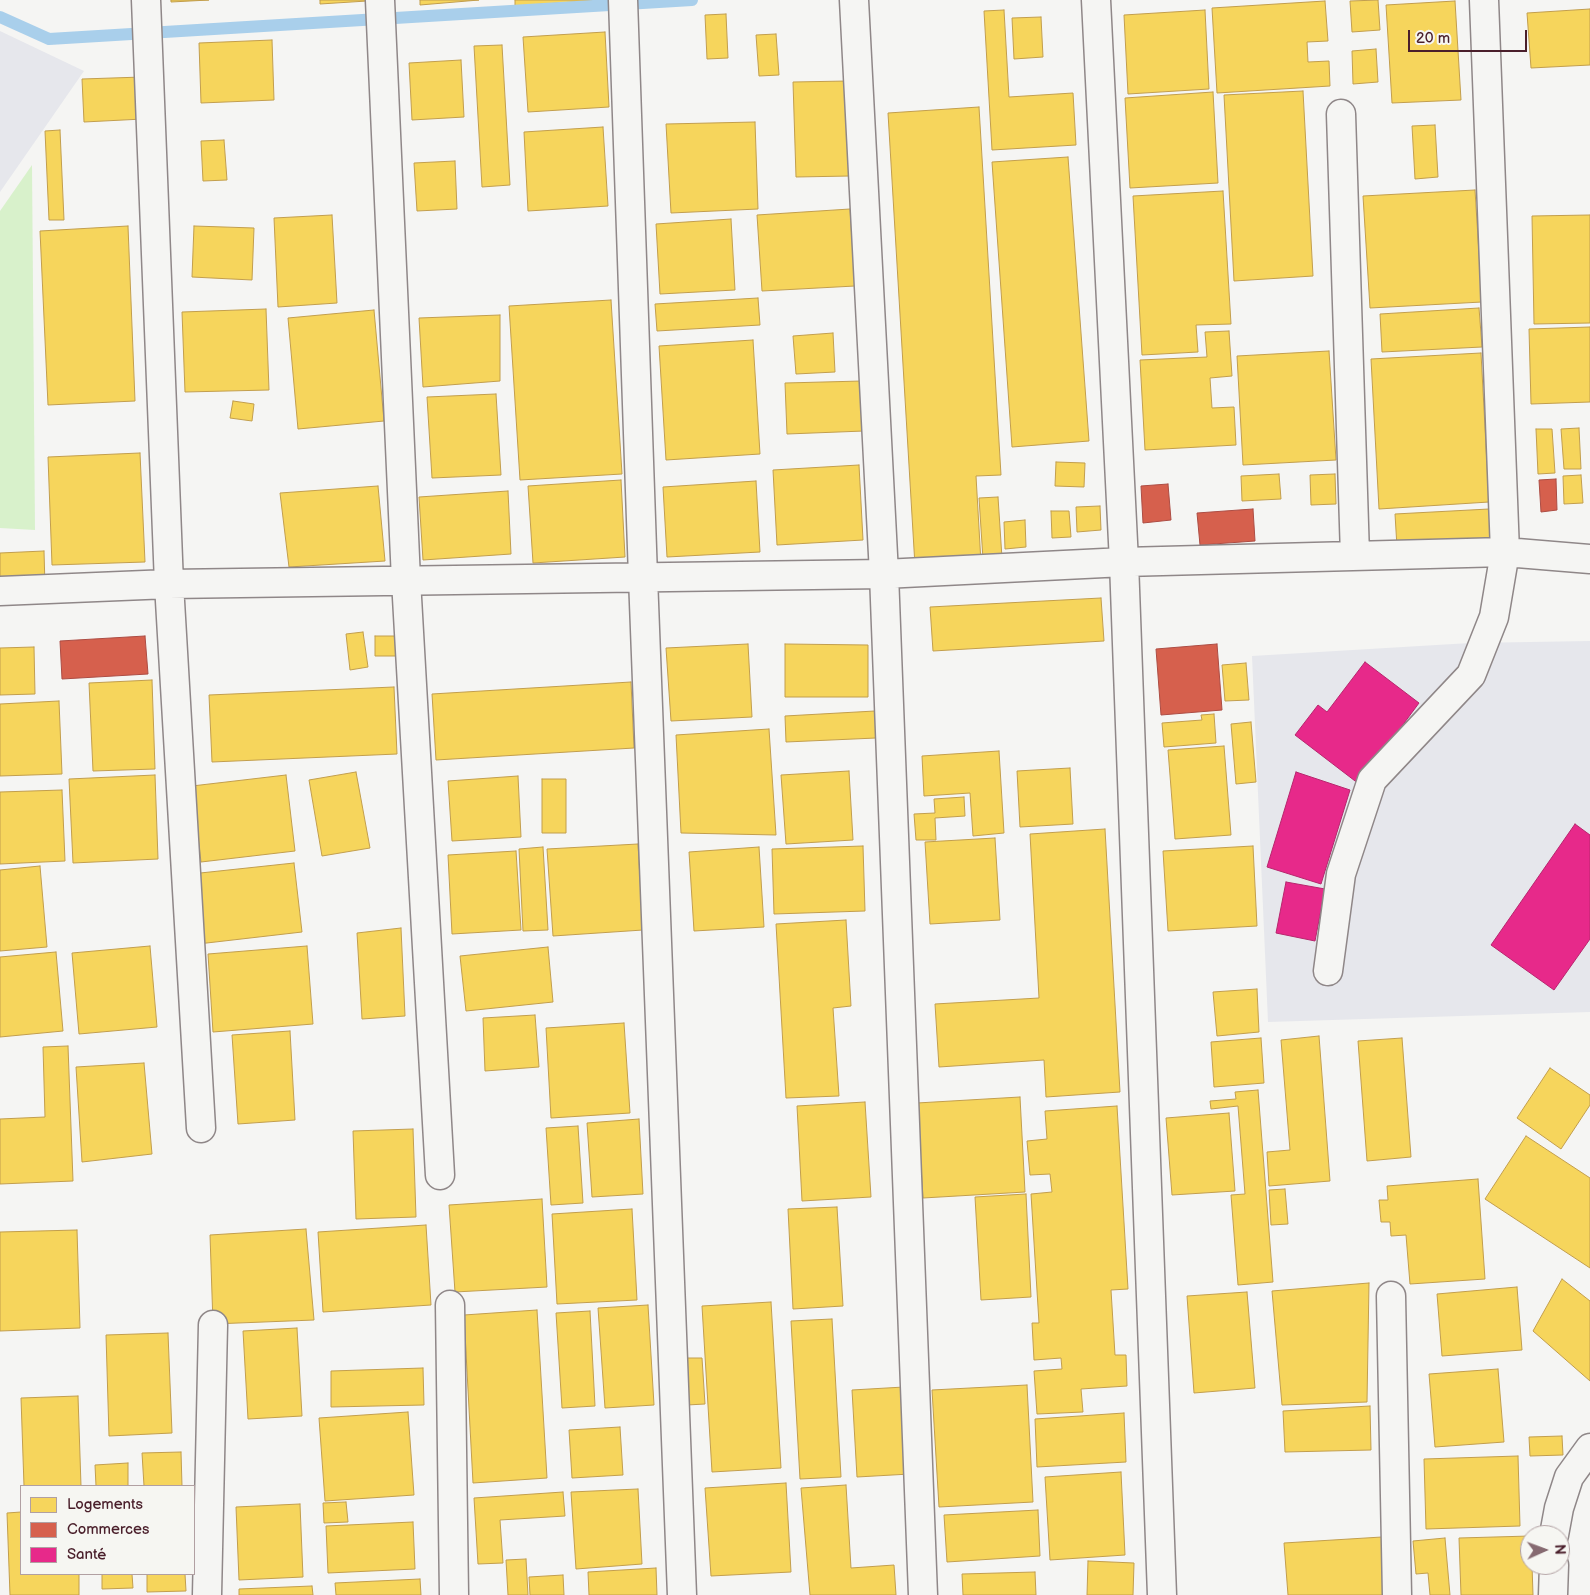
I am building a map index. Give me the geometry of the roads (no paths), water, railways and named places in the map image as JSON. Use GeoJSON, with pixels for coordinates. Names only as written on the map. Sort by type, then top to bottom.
{"type":"FeatureCollection","features":[{"type":"Feature","properties":{"kind":"street"},"geometry":{"type":"LineString","coordinates":[[146,0],[169,584],[201,1128]]}},
{"type":"Feature","properties":{"kind":"street"},"geometry":{"type":"LineString","coordinates":[[380,0],[406,580],[440,1175]]}},
{"type":"Feature","properties":{"kind":"street"},"geometry":{"type":"LineString","coordinates":[[623,0],[682,1595]]}},
{"type":"Feature","properties":{"kind":"street"},"geometry":{"type":"LineString","coordinates":[[854,0],[884,574],[923,1595]]}},
{"type":"Feature","properties":{"kind":"street"},"geometry":{"type":"LineString","coordinates":[[1096,0],[1124,562],[1162,1595]]}},
{"type":"Feature","properties":{"kind":"street"},"geometry":{"type":"LineString","coordinates":[[1328,971],[1341,874],[1372,780],[1471,675],[1494,618],[1505,552],[1484,0]]}},
{"type":"Feature","properties":{"kind":"street"},"geometry":{"type":"LineString","coordinates":[[1341,114],[1355,556]]}},
{"type":"Feature","properties":{"kind":"street"},"geometry":{"type":"LineString","coordinates":[[0,591],[169,584],[884,574],[1124,562],[1505,552],[1590,559]]}},
{"type":"Feature","properties":{"kind":"street"},"geometry":{"type":"LineString","coordinates":[[1391,1296],[1397,1595]]}},
{"type":"Feature","properties":{"kind":"street"},"geometry":{"type":"LineString","coordinates":[[450,1305],[454,1595]]}},
{"type":"Feature","properties":{"kind":"street"},"geometry":{"type":"LineString","coordinates":[[207,1595],[213,1325]]}},
{"type":"Feature","properties":{"kind":"street"},"geometry":{"type":"LineString","coordinates":[[1555,1525],[1558,1508],[1569,1477],[1590,1448]]}},
{"type":"Feature","properties":{"kind":"street"},"geometry":{"type":"LineString","coordinates":[[1554,1575],[1554,1595]]}},
{"type":"Feature","properties":{"kind":"waterway"},"geometry":{"type":"LineString","coordinates":[[0,17],[49,39],[692,0]]}}]}
